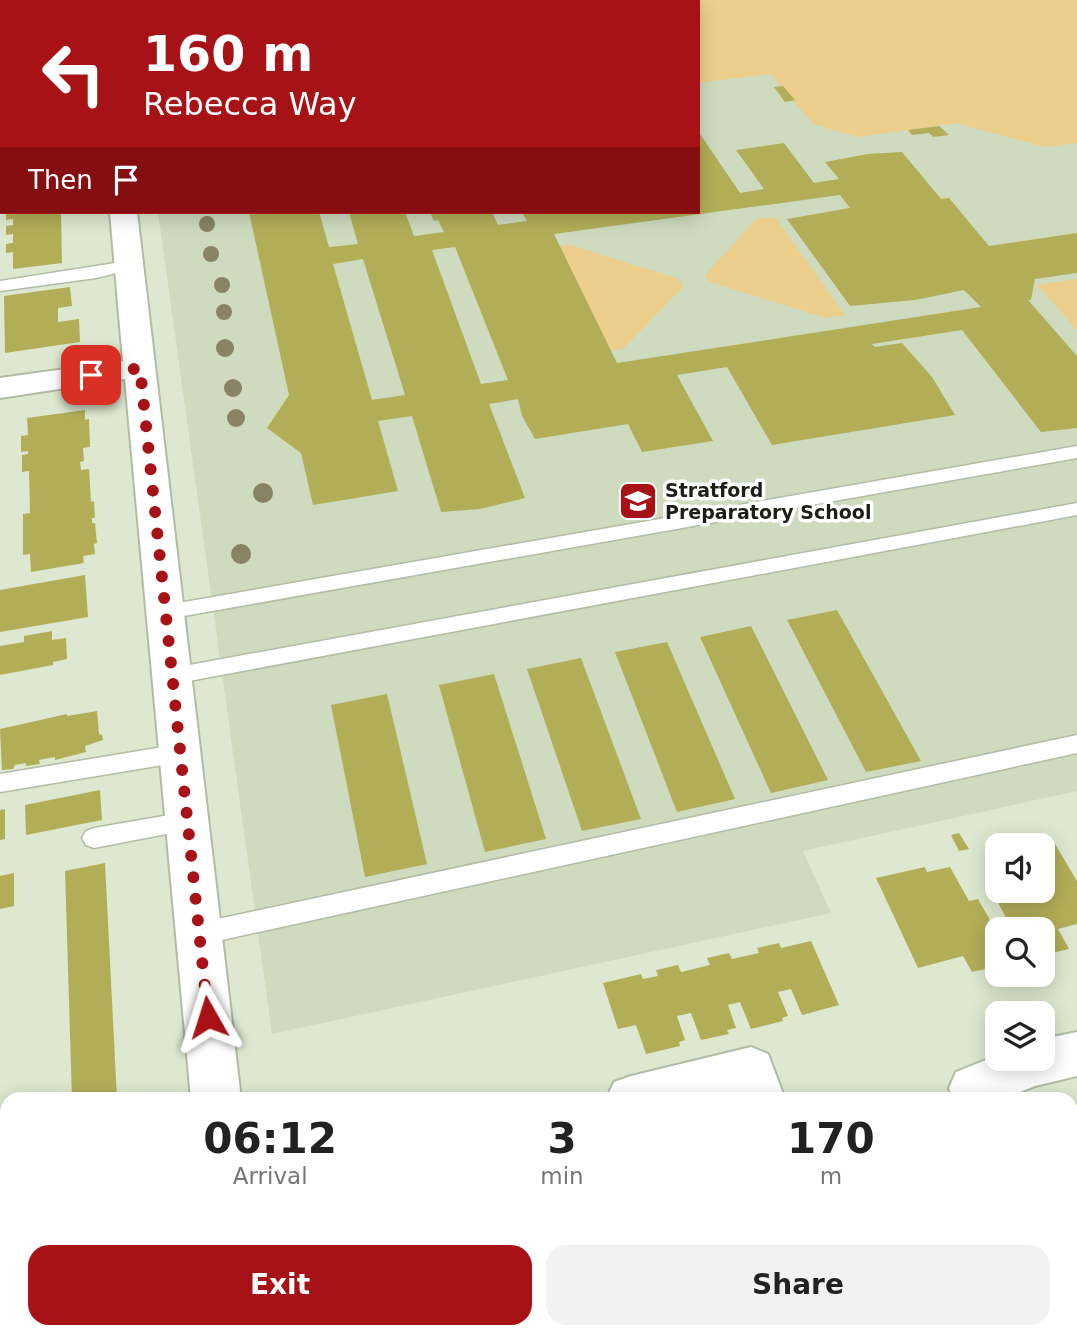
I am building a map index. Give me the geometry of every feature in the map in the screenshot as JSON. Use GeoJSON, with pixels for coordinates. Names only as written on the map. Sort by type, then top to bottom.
{"type":"FeatureCollection","features":[{"type":"Feature","properties":{"kind":"street"},"geometry":{"type":"LineString","coordinates":[[123,214],[215,1092]]}},
{"type":"Feature","properties":{"kind":"street"},"geometry":{"type":"LineString","coordinates":[[0,388],[140,368]]}},
{"type":"Feature","properties":{"kind":"street"},"geometry":{"type":"LineString","coordinates":[[973,1088],[1033,1065],[1077,1054]]}},
{"type":"Feature","properties":{"kind":"street"},"geometry":{"type":"LineString","coordinates":[[660,1092],[751,1070],[759,1092]]}},
{"type":"Feature","properties":{"kind":"lane"},"geometry":{"type":"LineString","coordinates":[[0,286],[128,266]]}},
{"type":"Feature","properties":{"kind":"lane"},"geometry":{"type":"LineString","coordinates":[[167,612],[1077,452]]}},
{"type":"Feature","properties":{"kind":"lane"},"geometry":{"type":"LineString","coordinates":[[173,676],[1077,509]]}},
{"type":"Feature","properties":{"kind":"lane"},"geometry":{"type":"LineString","coordinates":[[199,934],[1077,744]]}},
{"type":"Feature","properties":{"kind":"lane"},"geometry":{"type":"LineString","coordinates":[[0,783],[181,753]]}},
{"type":"Feature","properties":{"kind":"lane"},"geometry":{"type":"LineString","coordinates":[[94,838],[187,821]]}},
{"type":"Feature","properties":{"kind":"shaded area","name":"Stratford Preparatory School"},"geometry":{"type":"Polygon","coordinates":[[[700,0],[1077,0],[1077,791],[803,851],[831,913],[272,1034],[158,214],[700,214],[700,0]]]}},
{"type":"Feature","properties":{"kind":"shaded area"},"geometry":{"type":"Polygon","coordinates":[[[700,0],[1077,0],[1077,143],[1045,147],[956,123],[858,137],[813,124],[771,74],[700,83],[700,0]]]}},
{"type":"Feature","properties":{"kind":"shaded area"},"geometry":{"type":"Polygon","coordinates":[[[775,217],[845,315],[826,318],[710,282],[705,275],[756,219],[775,217]]]}},
{"type":"Feature","properties":{"kind":"shaded area"},"geometry":{"type":"Polygon","coordinates":[[[571,245],[679,279],[683,287],[623,349],[611,351],[560,246],[571,245]]]}},
{"type":"Feature","properties":{"kind":"shaded area"},"geometry":{"type":"Polygon","coordinates":[[[1077,279],[1077,330],[1037,285],[1077,279]]]}},
{"type":"Feature","properties":{"kind":"building"},"geometry":{"type":"Polygon","coordinates":[[[783,86],[795,100],[785,102],[774,87],[783,86]]]}},
{"type":"Feature","properties":{"kind":"building"},"geometry":{"type":"Polygon","coordinates":[[[939,126],[949,135],[912,135],[908,130],[939,126]]]}},
{"type":"Feature","properties":{"kind":"building"},"geometry":{"type":"Polygon","coordinates":[[[700,134],[740,193],[764,189],[736,150],[784,143],[814,183],[839,179],[825,162],[868,154],[902,152],[941,199],[949,198],[989,246],[1077,233],[1077,273],[1035,279],[1031,300],[1028,300],[1077,356],[1077,428],[1041,432],[962,330],[872,344],[875,347],[902,343],[932,377],[955,415],[772,445],[727,367],[677,375],[713,441],[642,452],[628,424],[535,439],[522,416],[518,399],[489,404],[525,498],[480,509],[441,512],[412,416],[378,421],[398,491],[313,505],[301,453],[267,428],[289,395],[249,214],[320,214],[329,247],[358,244],[350,214],[406,214],[414,236],[444,232],[438,220],[434,221],[431,214],[493,214],[498,225],[527,221],[523,214],[700,214],[700,134]],[[840,195],[554,234],[617,363],[981,307],[964,290],[915,300],[850,306],[787,219],[850,208],[840,195]],[[455,247],[432,250],[481,384],[508,380],[455,247]],[[363,259],[333,264],[372,400],[405,395],[363,259]]]}},
{"type":"Feature","properties":{"kind":"building"},"geometry":{"type":"Polygon","coordinates":[[[6,214],[61,214],[62,263],[13,269],[13,252],[6,253],[6,244],[13,243],[13,234],[6,235],[6,226],[13,225],[13,219],[6,220],[6,214]]]}},
{"type":"Feature","properties":{"kind":"building"},"geometry":{"type":"Polygon","coordinates":[[[70,287],[72,306],[58,308],[58,322],[79,319],[80,342],[5,353],[4,296],[70,287]]]}},
{"type":"Feature","properties":{"kind":"building"},"geometry":{"type":"Polygon","coordinates":[[[85,410],[85,420],[89,419],[90,447],[83,448],[84,461],[80,462],[81,470],[89,469],[95,518],[92,518],[92,523],[95,523],[97,543],[94,544],[95,554],[83,556],[84,563],[31,572],[30,554],[23,555],[23,514],[30,513],[29,471],[22,472],[22,455],[28,454],[28,451],[21,452],[21,436],[28,435],[27,418],[85,410]]]}},
{"type":"Feature","properties":{"kind":"building"},"geometry":{"type":"Polygon","coordinates":[[[85,575],[88,617],[0,632],[0,590],[85,575]]]}},
{"type":"Feature","properties":{"kind":"building"},"geometry":{"type":"Polygon","coordinates":[[[837,610],[921,761],[866,772],[787,620],[837,610]]]}},
{"type":"Feature","properties":{"kind":"building"},"geometry":{"type":"Polygon","coordinates":[[[751,626],[828,780],[771,793],[700,637],[751,626]]]}},
{"type":"Feature","properties":{"kind":"building"},"geometry":{"type":"Polygon","coordinates":[[[52,631],[52,640],[66,638],[67,659],[53,662],[53,665],[0,675],[0,646],[24,642],[24,636],[52,631]]]}},
{"type":"Feature","properties":{"kind":"building"},"geometry":{"type":"Polygon","coordinates":[[[667,642],[735,799],[677,812],[615,652],[667,642]]]}},
{"type":"Feature","properties":{"kind":"building"},"geometry":{"type":"Polygon","coordinates":[[[581,658],[641,819],[582,831],[527,669],[581,658]]]}},
{"type":"Feature","properties":{"kind":"building"},"geometry":{"type":"Polygon","coordinates":[[[494,674],[546,839],[485,852],[439,685],[494,674]]]}},
{"type":"Feature","properties":{"kind":"building"},"geometry":{"type":"Polygon","coordinates":[[[387,694],[427,864],[365,877],[331,705],[387,694]]]}},
{"type":"Feature","properties":{"kind":"building"},"geometry":{"type":"Polygon","coordinates":[[[97,711],[99,734],[103,740],[85,746],[86,752],[55,760],[55,757],[39,760],[40,764],[15,765],[13,769],[2,770],[0,729],[67,714],[97,711]]]}},
{"type":"Feature","properties":{"kind":"building"},"geometry":{"type":"Polygon","coordinates":[[[100,790],[102,820],[26,835],[25,805],[100,790]]]}},
{"type":"Feature","properties":{"kind":"building"},"geometry":{"type":"Polygon","coordinates":[[[5,809],[5,839],[0,840],[0,810],[5,809]]]}},
{"type":"Feature","properties":{"kind":"building"},"geometry":{"type":"Polygon","coordinates":[[[959,833],[969,849],[959,851],[951,835],[959,833]]]}},
{"type":"Feature","properties":{"kind":"building"},"geometry":{"type":"Polygon","coordinates":[[[1055,844],[1077,881],[1077,924],[1058,929],[1069,949],[1055,952],[1055,917],[1006,917],[998,903],[1055,903],[1055,844]]]}},
{"type":"Feature","properties":{"kind":"building"},"geometry":{"type":"Polygon","coordinates":[[[105,863],[117,1092],[72,1092],[65,871],[105,863]]]}},
{"type":"Feature","properties":{"kind":"building"},"geometry":{"type":"Polygon","coordinates":[[[925,867],[927,872],[950,867],[969,901],[978,899],[988,917],[985,917],[985,969],[972,972],[963,956],[918,968],[876,878],[925,867]]]}},
{"type":"Feature","properties":{"kind":"building"},"geometry":{"type":"Polygon","coordinates":[[[14,873],[14,906],[0,909],[0,876],[14,873]]]}},
{"type":"Feature","properties":{"kind":"building"},"geometry":{"type":"Polygon","coordinates":[[[811,941],[839,1005],[802,1015],[791,989],[778,992],[788,1016],[782,1018],[783,1021],[751,1029],[740,1002],[728,1005],[736,1028],[727,1030],[729,1034],[701,1040],[691,1013],[677,1016],[685,1040],[679,1042],[680,1046],[646,1054],[636,1025],[618,1029],[603,983],[641,974],[643,979],[658,976],[656,970],[678,965],[681,972],[710,965],[707,958],[729,953],[732,959],[759,953],[757,948],[779,943],[781,948],[811,941]]]}},
{"type":"Feature","properties":{"kind":"place","name":"Stratford Preparatory School"},"geometry":{"type":"Point","coordinates":[638,501]}},
{"type":"Feature","properties":{"kind":"route"},"geometry":{"type":"LineString","coordinates":[[91,375],[140,368],[208,1017]]}}]}
